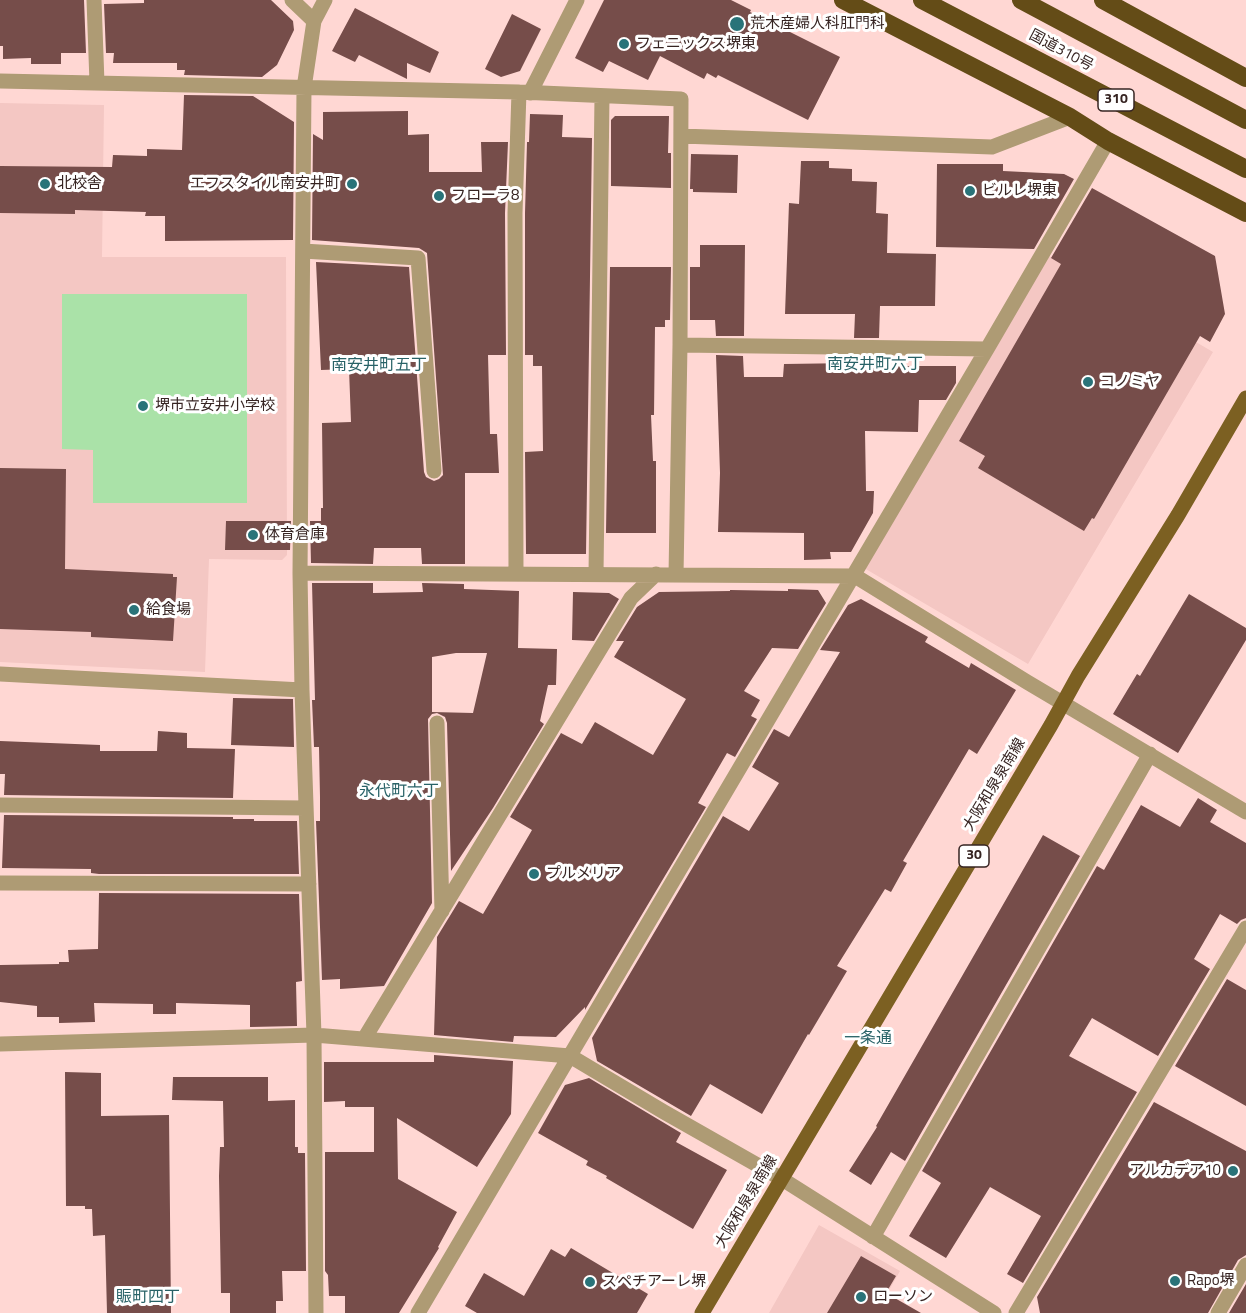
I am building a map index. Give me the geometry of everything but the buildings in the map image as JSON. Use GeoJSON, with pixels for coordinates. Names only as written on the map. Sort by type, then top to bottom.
{"type":"FeatureCollection","features":[{"type":"Feature","properties":{"kind":"highway"},"geometry":{"type":"LineString","coordinates":[[843,0],[1070,117],[1108,141],[1246,213]]}},
{"type":"Feature","properties":{"kind":"highway","name":"国道310号"},"geometry":{"type":"LineString","coordinates":[[922,0],[1246,169]]}},
{"type":"Feature","properties":{"kind":"highway","name":"国道310号"},"geometry":{"type":"LineString","coordinates":[[1021,0],[1246,120]]}},
{"type":"Feature","properties":{"kind":"highway"},"geometry":{"type":"LineString","coordinates":[[1103,0],[1246,78]]}},
{"type":"Feature","properties":{"kind":"main road","name":"大阪和泉泉南線"},"geometry":{"type":"LineString","coordinates":[[702,1313],[1078,676],[1178,515],[1246,398]]}},
{"type":"Feature","properties":{"kind":"street"},"geometry":{"type":"LineString","coordinates":[[94,0],[97,83]]}},
{"type":"Feature","properties":{"kind":"street"},"geometry":{"type":"LineString","coordinates":[[292,0],[314,21]]}},
{"type":"Feature","properties":{"kind":"street"},"geometry":{"type":"LineString","coordinates":[[316,1313],[314,1035],[300,573],[303,88],[314,21],[325,0]]}},
{"type":"Feature","properties":{"kind":"street"},"geometry":{"type":"LineString","coordinates":[[516,574],[515,213],[524,92],[577,0]]}},
{"type":"Feature","properties":{"kind":"street"},"geometry":{"type":"LineString","coordinates":[[0,81],[524,92],[681,99],[676,574]]}},
{"type":"Feature","properties":{"kind":"street"},"geometry":{"type":"LineString","coordinates":[[596,574],[602,96]]}},
{"type":"Feature","properties":{"kind":"street"},"geometry":{"type":"LineString","coordinates":[[681,135],[992,147],[1070,117]]}},
{"type":"Feature","properties":{"kind":"street"},"geometry":{"type":"LineString","coordinates":[[418,1313],[855,576],[1108,141]]}},
{"type":"Feature","properties":{"kind":"street"},"geometry":{"type":"LineString","coordinates":[[303,251],[418,258],[434,471]]}},
{"type":"Feature","properties":{"kind":"street"},"geometry":{"type":"LineString","coordinates":[[680,345],[987,349]]}},
{"type":"Feature","properties":{"kind":"street"},"geometry":{"type":"LineString","coordinates":[[300,573],[855,576],[1027,682],[1246,812]]}},
{"type":"Feature","properties":{"kind":"street"},"geometry":{"type":"LineString","coordinates":[[364,1039],[631,598],[656,574]]}},
{"type":"Feature","properties":{"kind":"street"},"geometry":{"type":"LineString","coordinates":[[0,674],[302,690]]}},
{"type":"Feature","properties":{"kind":"street"},"geometry":{"type":"LineString","coordinates":[[437,723],[442,911]]}},
{"type":"Feature","properties":{"kind":"street"},"geometry":{"type":"LineString","coordinates":[[873,1237],[1150,754]]}},
{"type":"Feature","properties":{"kind":"street"},"geometry":{"type":"LineString","coordinates":[[0,805],[306,808]]}},
{"type":"Feature","properties":{"kind":"street"},"geometry":{"type":"LineString","coordinates":[[0,883],[309,884]]}},
{"type":"Feature","properties":{"kind":"street"},"geometry":{"type":"LineString","coordinates":[[1016,1313],[1246,928]]}},
{"type":"Feature","properties":{"kind":"street"},"geometry":{"type":"LineString","coordinates":[[0,1044],[314,1035],[570,1056],[782,1179],[994,1313]]}},
{"type":"Feature","properties":{"kind":"street"},"geometry":{"type":"LineString","coordinates":[[1218,1313],[1246,1265]]}},
{"type":"Feature","properties":{"kind":"shaded area","name":"堺市立安井小学校"},"geometry":{"type":"Polygon","coordinates":[[[0,103],[104,105],[102,257],[286,257],[287,555],[282,560],[209,559],[205,672],[0,662],[0,103]]]}},
{"type":"Feature","properties":{"kind":"shaded area"},"geometry":{"type":"Polygon","coordinates":[[[1049,256],[1213,352],[1028,664],[864,568],[1049,256]]]}},
{"type":"Feature","properties":{"kind":"shaded area"},"geometry":{"type":"Polygon","coordinates":[[[819,1225],[900,1271],[876,1313],[769,1313],[819,1225]]]}},
{"type":"Feature","properties":{"kind":"green space"},"geometry":{"type":"Polygon","coordinates":[[[62,294],[247,294],[247,503],[93,503],[93,450],[62,449],[62,294]]]}},
{"type":"Feature","properties":{"kind":"place","name":"荒木産婦人科肛門科"},"geometry":{"type":"Point","coordinates":[737,24]}},
{"type":"Feature","properties":{"kind":"place","name":"フェニックス堺東"},"geometry":{"type":"Point","coordinates":[624,44]}},
{"type":"Feature","properties":{"kind":"place","name":"北校舎"},"geometry":{"type":"Point","coordinates":[45,184]}},
{"type":"Feature","properties":{"kind":"place","name":"エフスタイル南安井町"},"geometry":{"type":"Point","coordinates":[352,184]}},
{"type":"Feature","properties":{"kind":"place","name":"ビルレ堺東"},"geometry":{"type":"Point","coordinates":[970,191]}},
{"type":"Feature","properties":{"kind":"place","name":"フローラ8"},"geometry":{"type":"Point","coordinates":[439,196]}},
{"type":"Feature","properties":{"kind":"place","name":"コノミヤ"},"geometry":{"type":"Point","coordinates":[1088,382]}},
{"type":"Feature","properties":{"kind":"place","name":"堺市立安井小学校"},"geometry":{"type":"Point","coordinates":[143,406]}},
{"type":"Feature","properties":{"kind":"place","name":"体育倉庫"},"geometry":{"type":"Point","coordinates":[253,535]}},
{"type":"Feature","properties":{"kind":"place","name":"給食場"},"geometry":{"type":"Point","coordinates":[134,610]}},
{"type":"Feature","properties":{"kind":"place","name":"プルメリア"},"geometry":{"type":"Point","coordinates":[534,874]}},
{"type":"Feature","properties":{"kind":"place","name":"アルカデア10"},"geometry":{"type":"Point","coordinates":[1233,1171]}},
{"type":"Feature","properties":{"kind":"place","name":"Rapo堺"},"geometry":{"type":"Point","coordinates":[1175,1281]}},
{"type":"Feature","properties":{"kind":"place","name":"スペチアーレ堺"},"geometry":{"type":"Point","coordinates":[590,1282]}},
{"type":"Feature","properties":{"kind":"place","name":"ローソン"},"geometry":{"type":"Point","coordinates":[861,1297]}},
{"type":"Feature","properties":{"kind":"district","name":"南安井町六丁"},"geometry":{"type":"Point","coordinates":[875,365]}},
{"type":"Feature","properties":{"kind":"district","name":"南安井町五丁"},"geometry":{"type":"Point","coordinates":[379,366]}},
{"type":"Feature","properties":{"kind":"district","name":"永代町六丁"},"geometry":{"type":"Point","coordinates":[399,792]}},
{"type":"Feature","properties":{"kind":"district","name":"一条通"},"geometry":{"type":"Point","coordinates":[868,1039]}},
{"type":"Feature","properties":{"kind":"district","name":"賑町四丁"},"geometry":{"type":"Point","coordinates":[148,1298]}}]}
